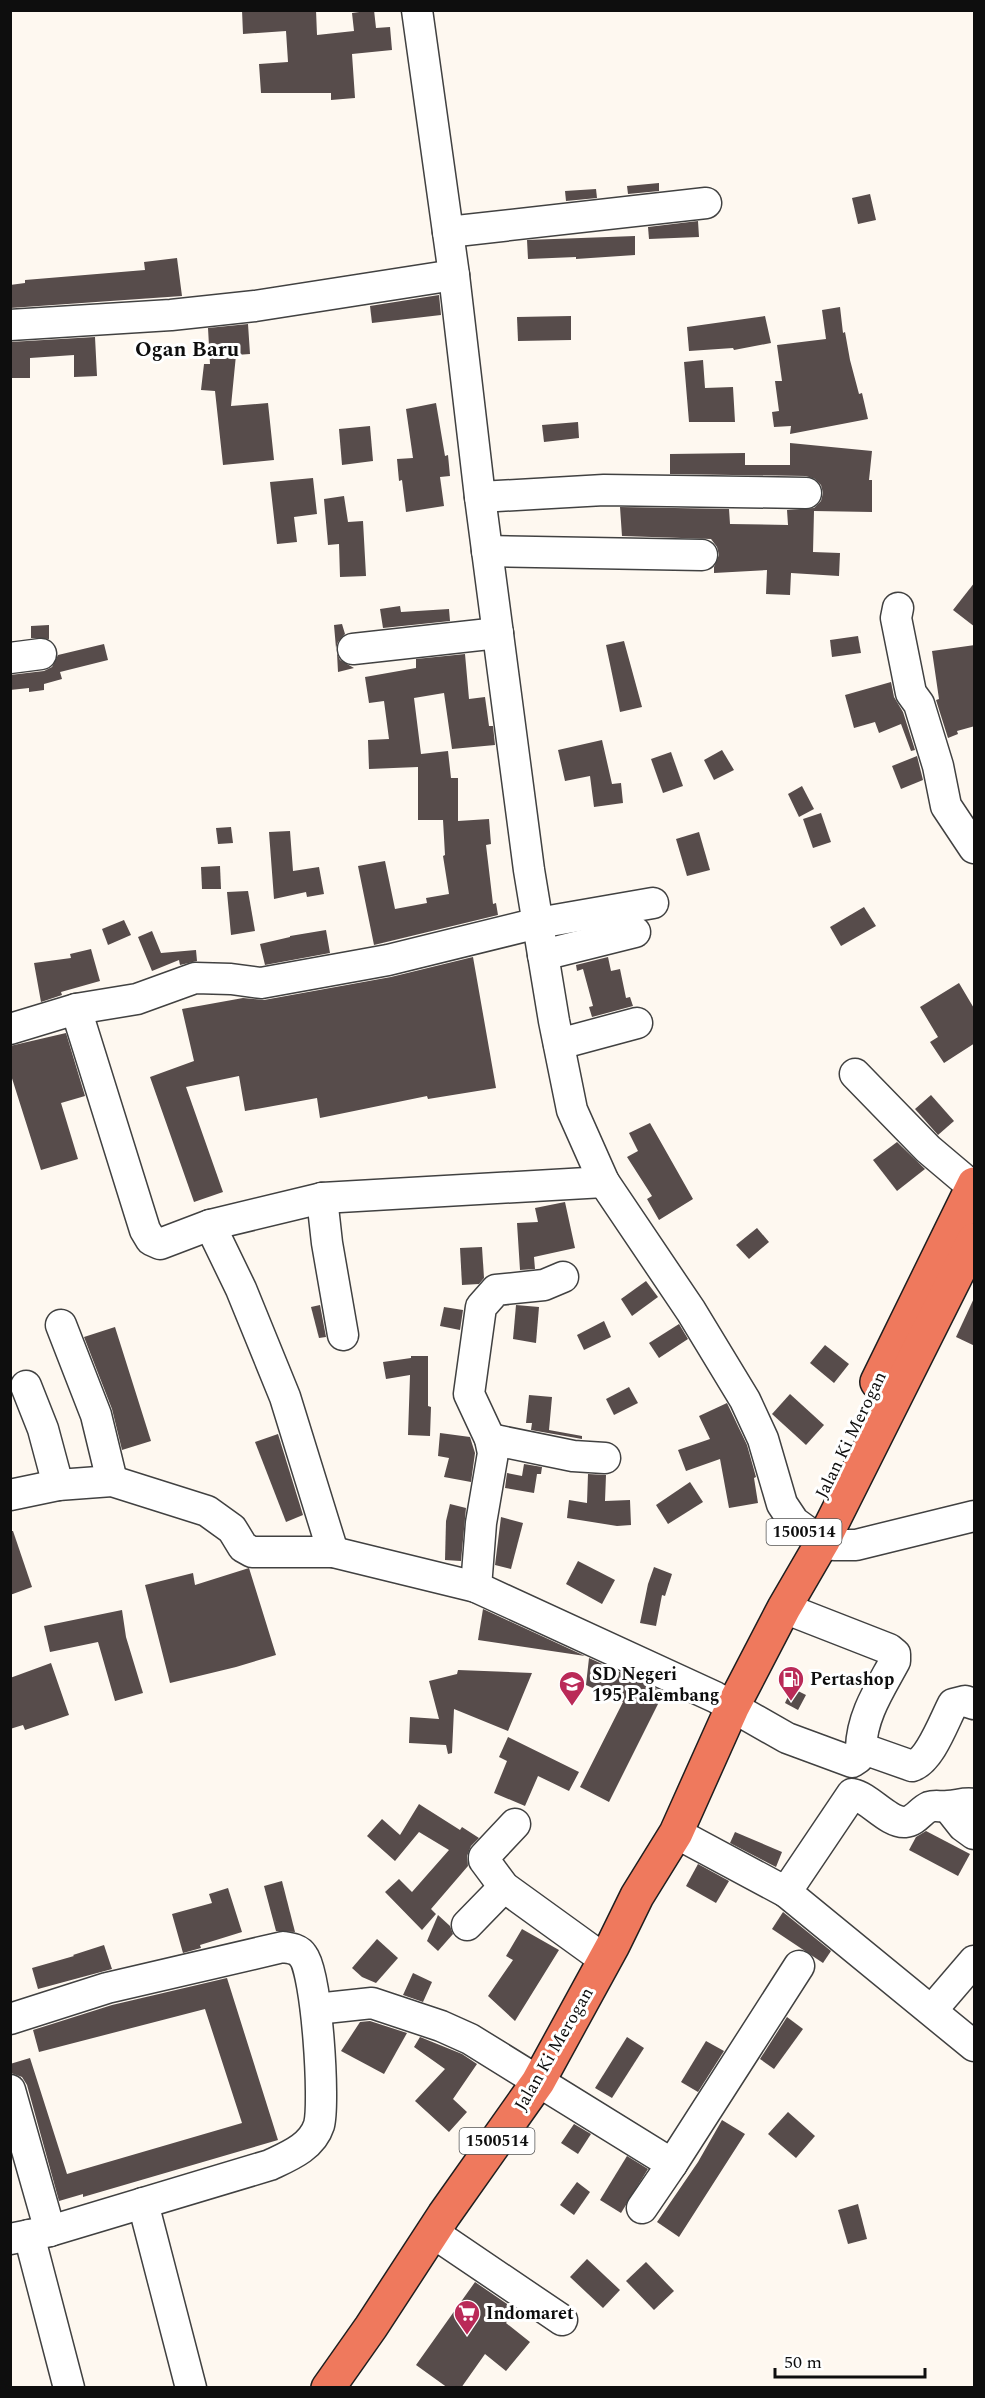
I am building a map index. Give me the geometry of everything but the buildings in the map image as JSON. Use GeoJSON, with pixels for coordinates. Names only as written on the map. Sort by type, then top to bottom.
{"type":"FeatureCollection","features":[{"type":"Feature","properties":{"kind":"highway","name":"Jalan Ki Merogan"},"geometry":{"type":"LineString","coordinates":[[814,1536],[974,1186]]}},
{"type":"Feature","properties":{"kind":"highway","name":"Jalan Ki Merogan"},"geometry":{"type":"LineString","coordinates":[[645,1882],[661,1813],[777,1609],[814,1536],[975,1240]]}},
{"type":"Feature","properties":{"kind":"highway","name":"Jalan Ki Merogan"},"geometry":{"type":"LineString","coordinates":[[328,2388],[371,2327],[432,2232],[538,2082],[645,1882],[676,1833],[723,1702]]}},
{"type":"Feature","properties":{"kind":"street"},"geometry":{"type":"LineString","coordinates":[[417,10],[454,274],[488,563],[529,870],[572,1110],[604,1182],[691,1311],[745,1400],[764,1439],[782,1504],[794,1522],[814,1536],[834,1545],[856,1545],[975,1516]]}},
{"type":"Feature","properties":{"kind":"street"},"geometry":{"type":"LineString","coordinates":[[448,232],[706,203]]}},
{"type":"Feature","properties":{"kind":"street"},"geometry":{"type":"LineString","coordinates":[[10,325],[171,315],[255,306],[454,274]]}},
{"type":"Feature","properties":{"kind":"street"},"geometry":{"type":"LineString","coordinates":[[480,497],[604,490],[806,493]]}},
{"type":"Feature","properties":{"kind":"street"},"geometry":{"type":"LineString","coordinates":[[488,563],[702,555]]}},
{"type":"Feature","properties":{"kind":"street"},"geometry":{"type":"LineString","coordinates":[[898,608],[896,618],[911,693],[919,704],[938,766],[946,806],[975,848]]}},
{"type":"Feature","properties":{"kind":"street"},"geometry":{"type":"LineString","coordinates":[[353,649],[498,629]]}},
{"type":"Feature","properties":{"kind":"street"},"geometry":{"type":"LineString","coordinates":[[10,658],[41,654]]}},
{"type":"Feature","properties":{"kind":"street"},"geometry":{"type":"LineString","coordinates":[[10,1029],[76,1009],[137,999],[195,978],[261,983],[388,960],[538,923],[653,903]]}},
{"type":"Feature","properties":{"kind":"street"},"geometry":{"type":"LineString","coordinates":[[543,955],[635,932]]}},
{"type":"Feature","properties":{"kind":"street"},"geometry":{"type":"LineString","coordinates":[[76,1009],[145,1230],[150,1240],[160,1244],[210,1225],[322,1198],[604,1182]]}},
{"type":"Feature","properties":{"kind":"street"},"geometry":{"type":"LineString","coordinates":[[559,1044],[637,1023]]}},
{"type":"Feature","properties":{"kind":"street"},"geometry":{"type":"LineString","coordinates":[[855,1074],[928,1149],[974,1186]]}},
{"type":"Feature","properties":{"kind":"street"},"geometry":{"type":"LineString","coordinates":[[322,1198],[327,1243],[343,1335]]}},
{"type":"Feature","properties":{"kind":"street"},"geometry":{"type":"LineString","coordinates":[[210,1225],[241,1289],[285,1397],[333,1552]]}},
{"type":"Feature","properties":{"kind":"street"},"geometry":{"type":"LineString","coordinates":[[476,1587],[481,1523],[493,1453],[490,1439],[469,1394],[482,1307],[496,1290],[544,1285],[563,1276]]}},
{"type":"Feature","properties":{"kind":"street"},"geometry":{"type":"LineString","coordinates":[[61,1325],[96,1415],[112,1481]]}},
{"type":"Feature","properties":{"kind":"street"},"geometry":{"type":"LineString","coordinates":[[26,1386],[43,1429],[58,1485]]}},
{"type":"Feature","properties":{"kind":"street"},"geometry":{"type":"LineString","coordinates":[[490,1439],[573,1455],[605,1458]]}},
{"type":"Feature","properties":{"kind":"street"},"geometry":{"type":"LineString","coordinates":[[10,1495],[58,1485],[112,1481],[207,1511],[232,1529],[243,1547],[252,1552],[333,1552],[476,1587],[618,1650],[723,1702],[787,1738],[852,1762],[858,1758],[869,1710],[895,1661],[895,1654],[889,1649],[777,1609]]}},
{"type":"Feature","properties":{"kind":"street"},"geometry":{"type":"LineString","coordinates":[[861,1748],[912,1766],[920,1764],[953,1704],[960,1702],[975,1704]]}},
{"type":"Feature","properties":{"kind":"street"},"geometry":{"type":"LineString","coordinates":[[786,1892],[850,1795],[860,1796],[896,1820],[905,1822],[918,1816],[927,1808],[961,1805],[963,1826],[975,1834]]}},
{"type":"Feature","properties":{"kind":"street"},"geometry":{"type":"LineString","coordinates":[[515,1824],[483,1857],[504,1887],[605,1960]]}},
{"type":"Feature","properties":{"kind":"street"},"geometry":{"type":"LineString","coordinates":[[676,1833],[786,1892],[975,2046]]}},
{"type":"Feature","properties":{"kind":"street"},"geometry":{"type":"LineString","coordinates":[[467,1925],[504,1887]]}},
{"type":"Feature","properties":{"kind":"street"},"geometry":{"type":"LineString","coordinates":[[10,2019],[107,1988],[283,1947],[295,1950],[305,1957],[316,2008],[321,2105],[319,2126],[310,2140],[296,2153],[270,2165],[30,2235]]}},
{"type":"Feature","properties":{"kind":"street"},"geometry":{"type":"LineString","coordinates":[[932,2010],[975,1960]]}},
{"type":"Feature","properties":{"kind":"street"},"geometry":{"type":"LineString","coordinates":[[642,2208],[799,1966]]}},
{"type":"Feature","properties":{"kind":"street"},"geometry":{"type":"LineString","coordinates":[[316,2008],[372,2003],[441,2025],[470,2039],[672,2164]]}},
{"type":"Feature","properties":{"kind":"street"},"geometry":{"type":"LineString","coordinates":[[10,2090],[30,2235],[69,2388]]}},
{"type":"Feature","properties":{"kind":"street"},"geometry":{"type":"LineString","coordinates":[[142,2203],[190,2388]]}},
{"type":"Feature","properties":{"kind":"street"},"geometry":{"type":"LineString","coordinates":[[432,2232],[562,2320]]}},
{"type":"Feature","properties":{"kind":"place","name":"Pertashop"},"geometry":{"type":"Point","coordinates":[791,1702]}},
{"type":"Feature","properties":{"kind":"place","name":"SD Negeri 195 Palembang"},"geometry":{"type":"Point","coordinates":[572,1707]}},
{"type":"Feature","properties":{"kind":"place","name":"Indomaret"},"geometry":{"type":"Point","coordinates":[467,2336]}},
{"type":"Feature","properties":{"kind":"district","name":"Ogan Baru"},"geometry":{"type":"Point","coordinates":[187,350]}}]}
